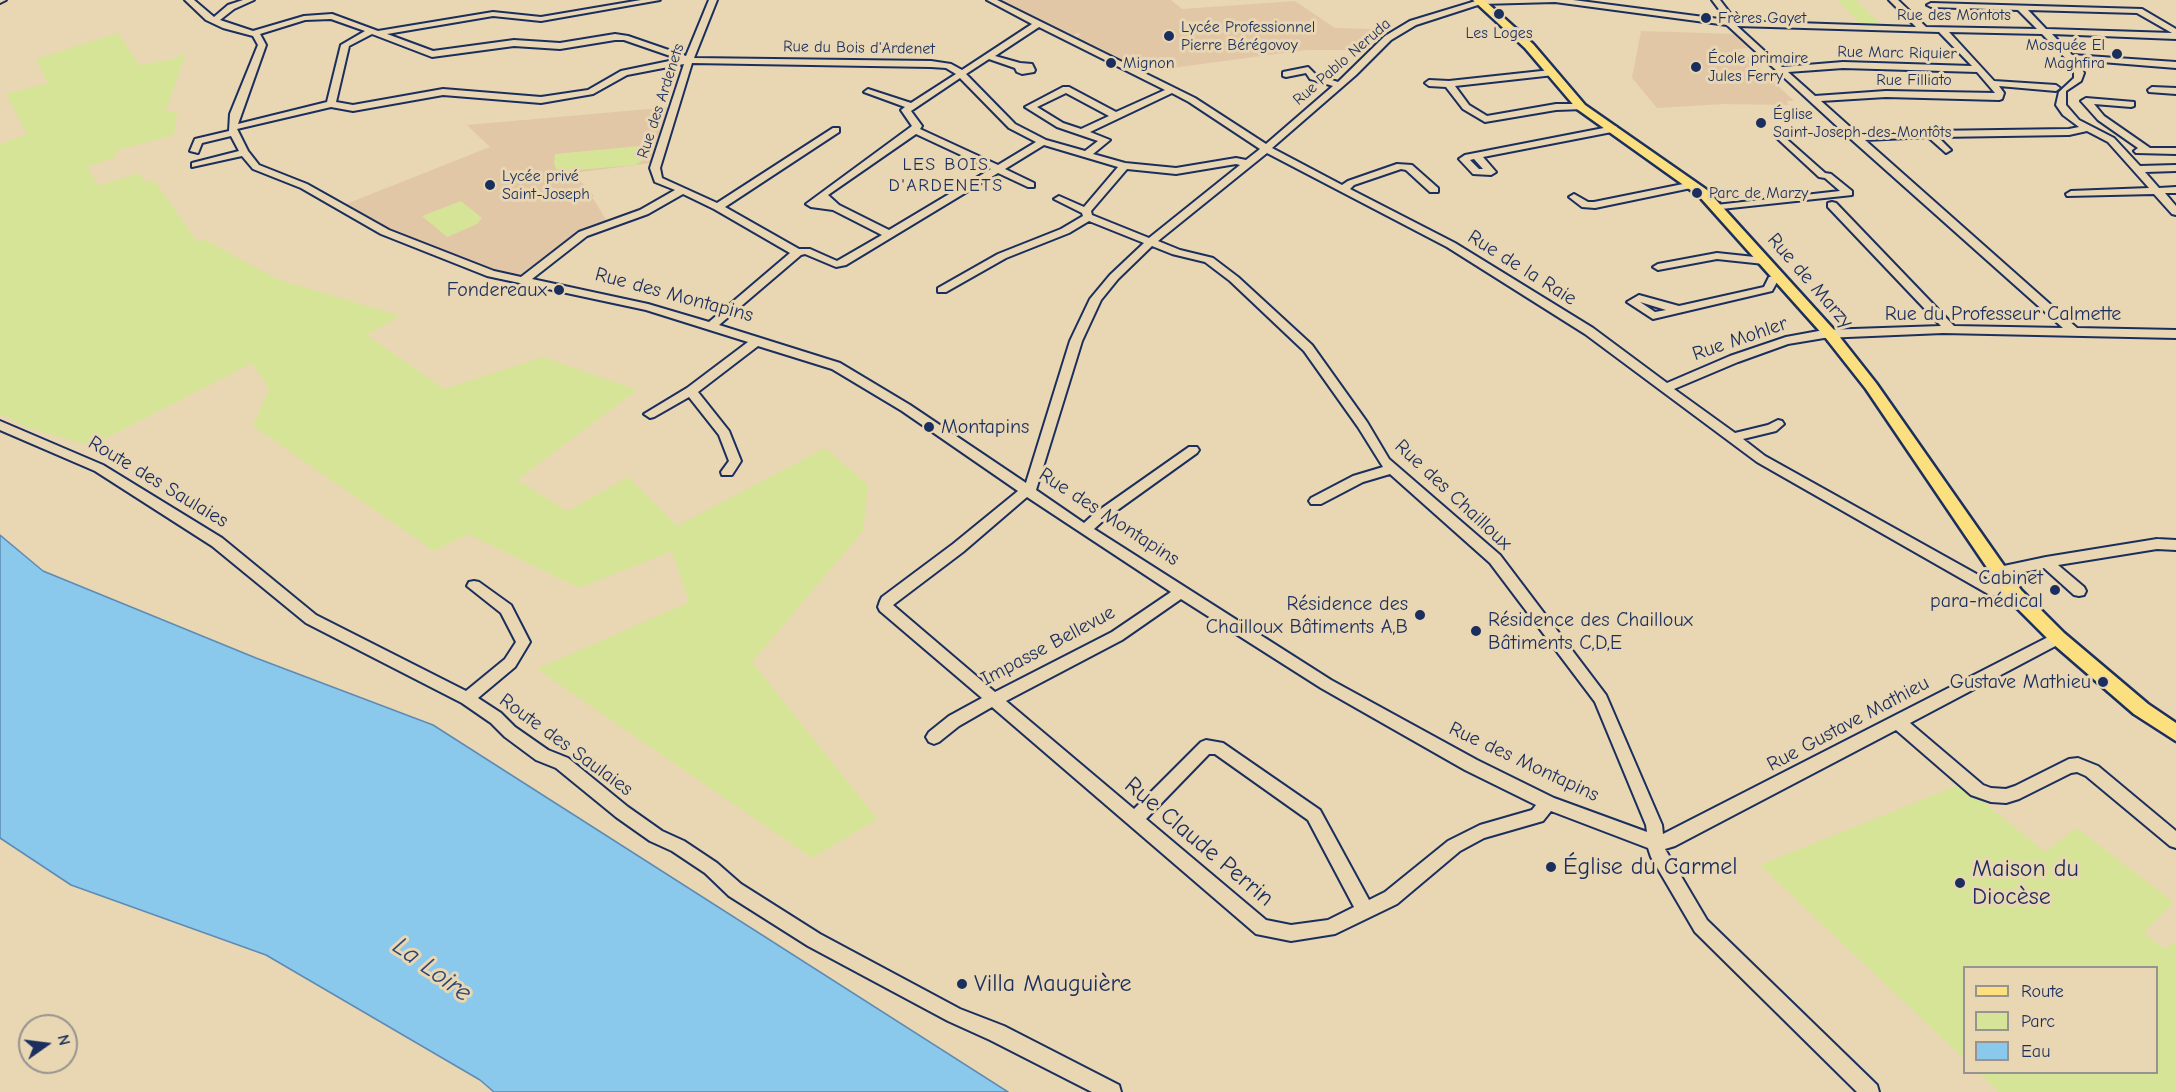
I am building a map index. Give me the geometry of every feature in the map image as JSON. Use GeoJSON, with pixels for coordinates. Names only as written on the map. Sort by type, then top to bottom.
{"type":"FeatureCollection","features":[{"type":"Feature","properties":{"kind":"main road","name":"Rue de Marzy"},"geometry":{"type":"LineString","coordinates":[[1480,1],[1529,46],[1581,107],[1693,185],[1716,208],[1830,334],[1870,386],[2015,595],[2058,639],[2141,709],[2176,733]]}},
{"type":"Feature","properties":{"kind":"street"},"geometry":{"type":"LineString","coordinates":[[189,0],[214,21],[254,33],[304,18],[332,16],[432,54],[514,43],[560,46],[615,37],[625,38],[689,60]]}},
{"type":"Feature","properties":{"kind":"street"},"geometry":{"type":"LineString","coordinates":[[214,21],[231,7],[250,0]]}},
{"type":"Feature","properties":{"kind":"street"},"geometry":{"type":"LineString","coordinates":[[331,104],[345,45],[375,32],[494,14],[542,19],[656,0]]}},
{"type":"Feature","properties":{"kind":"street","name":"Rue des Ardenets"},"geometry":{"type":"LineString","coordinates":[[684,190],[658,180],[654,173],[689,60],[713,0]]}},
{"type":"Feature","properties":{"kind":"street","name":"Rue de la Raie"},"geometry":{"type":"LineString","coordinates":[[991,0],[1172,90],[1281,158],[1451,245],[1521,286],[1589,330],[1761,459],[1995,591],[2015,595]]}},
{"type":"Feature","properties":{"kind":"street","name":"Rue Pablo Neruda"},"geometry":{"type":"LineString","coordinates":[[1027,492],[1031,487],[1076,341],[1094,302],[1114,276],[1151,242],[1256,157],[1339,85],[1394,33],[1431,16],[1480,1],[1555,0],[1633,10]]}},
{"type":"Feature","properties":{"kind":"street"},"geometry":{"type":"LineString","coordinates":[[1629,0],[1633,10]]}},
{"type":"Feature","properties":{"kind":"street"},"geometry":{"type":"LineString","coordinates":[[1716,0],[1731,23],[1780,70],[2073,331]]}},
{"type":"Feature","properties":{"kind":"street"},"geometry":{"type":"LineString","coordinates":[[1893,0],[1924,30]]}},
{"type":"Feature","properties":{"kind":"street"},"geometry":{"type":"LineString","coordinates":[[1931,5],[2139,11],[2176,34]]}},
{"type":"Feature","properties":{"kind":"street"},"geometry":{"type":"LineString","coordinates":[[1942,30],[1962,49],[1990,83],[2062,89],[2078,79],[2080,73],[2078,66],[2021,8]]}},
{"type":"Feature","properties":{"kind":"street","name":"Rue des Montots"},"geometry":{"type":"LineString","coordinates":[[1633,10],[1731,23],[1924,30],[2176,34]]}},
{"type":"Feature","properties":{"kind":"street"},"geometry":{"type":"LineString","coordinates":[[889,234],[835,207],[819,207],[811,204],[914,131],[917,126],[906,110],[1039,23]]}},
{"type":"Feature","properties":{"kind":"street"},"geometry":{"type":"LineString","coordinates":[[234,130],[235,114],[262,48],[254,33]]}},
{"type":"Feature","properties":{"kind":"street"},"geometry":{"type":"LineString","coordinates":[[987,56],[1019,66]]}},
{"type":"Feature","properties":{"kind":"street"},"geometry":{"type":"LineString","coordinates":[[2069,57],[2176,65]]}},
{"type":"Feature","properties":{"kind":"street"},"geometry":{"type":"LineString","coordinates":[[195,151],[198,141],[331,104],[353,108],[443,92],[541,100],[590,92],[624,73],[689,60]]}},
{"type":"Feature","properties":{"kind":"street","name":"Rue du Bois d'Ardenet"},"geometry":{"type":"LineString","coordinates":[[689,60],[941,65],[956,69],[967,78],[1012,126],[1043,142],[1124,166],[1176,171],[1236,161],[1246,163]]}},
{"type":"Feature","properties":{"kind":"street","name":"Rue Marc Riquier"},"geometry":{"type":"LineString","coordinates":[[1780,70],[1843,65],[1978,69]]}},
{"type":"Feature","properties":{"kind":"street"},"geometry":{"type":"LineString","coordinates":[[1429,83],[1449,84],[1551,73]]}},
{"type":"Feature","properties":{"kind":"street"},"geometry":{"type":"LineString","coordinates":[[1313,78],[1339,85]]}},
{"type":"Feature","properties":{"kind":"street","name":"Rue Filliato"},"geometry":{"type":"LineString","coordinates":[[1812,99],[1896,94],[1999,97],[2000,93],[1990,83]]}},
{"type":"Feature","properties":{"kind":"street"},"geometry":{"type":"LineString","coordinates":[[1449,84],[1466,107],[1485,119],[1556,107],[1581,107]]}},
{"type":"Feature","properties":{"kind":"street"},"geometry":{"type":"LineString","coordinates":[[1105,140],[1084,131],[1060,125],[1030,106],[1066,89],[1116,116]]}},
{"type":"Feature","properties":{"kind":"street"},"geometry":{"type":"LineString","coordinates":[[2062,89],[2061,105],[2066,113],[2111,140],[2135,169],[2174,208]]}},
{"type":"Feature","properties":{"kind":"street"},"geometry":{"type":"LineString","coordinates":[[1084,131],[1172,90]]}},
{"type":"Feature","properties":{"kind":"street"},"geometry":{"type":"LineString","coordinates":[[2152,90],[2176,91]]}},
{"type":"Feature","properties":{"kind":"street"},"geometry":{"type":"LineString","coordinates":[[868,92],[912,106]]}},
{"type":"Feature","properties":{"kind":"street"},"geometry":{"type":"LineString","coordinates":[[2131,104],[2086,101],[2101,118],[2148,151]]}},
{"type":"Feature","properties":{"kind":"street"},"geometry":{"type":"LineString","coordinates":[[1087,154],[1113,135],[1098,125]]}},
{"type":"Feature","properties":{"kind":"street"},"geometry":{"type":"LineString","coordinates":[[1856,138],[1930,134],[2069,132],[2088,128]]}},
{"type":"Feature","properties":{"kind":"street"},"geometry":{"type":"LineString","coordinates":[[1477,156],[1614,129]]}},
{"type":"Feature","properties":{"kind":"street","name":"Rue des Montapins"},"geometry":{"type":"LineString","coordinates":[[234,130],[244,152],[256,166],[304,186],[385,232],[491,274],[648,307],[836,366],[906,408],[1027,492],[1326,684],[1471,765],[1548,802],[1656,842]]}},
{"type":"Feature","properties":{"kind":"street"},"geometry":{"type":"LineString","coordinates":[[718,207],[836,130]]}},
{"type":"Feature","properties":{"kind":"street"},"geometry":{"type":"LineString","coordinates":[[914,131],[1031,185]]}},
{"type":"Feature","properties":{"kind":"street"},"geometry":{"type":"LineString","coordinates":[[1930,134],[1946,150]]}},
{"type":"Feature","properties":{"kind":"street"},"geometry":{"type":"LineString","coordinates":[[1716,208],[1848,193],[1822,175],[1782,138]]}},
{"type":"Feature","properties":{"kind":"street"},"geometry":{"type":"LineString","coordinates":[[710,327],[797,254],[806,251],[836,264],[842,263],[1043,142]]}},
{"type":"Feature","properties":{"kind":"street"},"geometry":{"type":"LineString","coordinates":[[2122,151],[2176,151]]}},
{"type":"Feature","properties":{"kind":"street"},"geometry":{"type":"LineString","coordinates":[[195,165],[244,152]]}},
{"type":"Feature","properties":{"kind":"street"},"geometry":{"type":"LineString","coordinates":[[1256,157],[1281,158]]}},
{"type":"Feature","properties":{"kind":"street"},"geometry":{"type":"LineString","coordinates":[[942,290],[1002,256],[1065,231],[1087,214],[1124,166]]}},
{"type":"Feature","properties":{"kind":"street"},"geometry":{"type":"LineString","coordinates":[[1343,190],[1351,183],[1400,166],[1409,167],[1434,190]]}},
{"type":"Feature","properties":{"kind":"street"},"geometry":{"type":"LineString","coordinates":[[2135,169],[2176,168]]}},
{"type":"Feature","properties":{"kind":"street"},"geometry":{"type":"LineString","coordinates":[[1574,197],[1586,205],[1595,205],[1693,185]]}},
{"type":"Feature","properties":{"kind":"street"},"geometry":{"type":"LineString","coordinates":[[523,281],[583,234],[644,212],[684,190],[718,207],[797,254]]}},
{"type":"Feature","properties":{"kind":"street"},"geometry":{"type":"LineString","coordinates":[[2071,194],[2176,190]]}},
{"type":"Feature","properties":{"kind":"street","name":"Rue des Chailloux"},"geometry":{"type":"LineString","coordinates":[[1059,198],[1087,214],[1151,242],[1176,252],[1209,260],[1293,332],[1308,348],[1391,469],[1495,559],[1601,699],[1654,825],[1656,842]]}},
{"type":"Feature","properties":{"kind":"street"},"geometry":{"type":"LineString","coordinates":[[1832,205],[1951,329]]}},
{"type":"Feature","properties":{"kind":"street"},"geometry":{"type":"LineString","coordinates":[[1658,267],[1717,256],[1764,261]]}},
{"type":"Feature","properties":{"kind":"street"},"geometry":{"type":"LineString","coordinates":[[1678,309],[1766,289],[1773,279],[1780,278]]}},
{"type":"Feature","properties":{"kind":"street","name":"Rue du Professeur Calmette"},"geometry":{"type":"LineString","coordinates":[[1830,334],[1951,329],[2176,334]]}},
{"type":"Feature","properties":{"kind":"street","name":"Rue Mohler"},"geometry":{"type":"LineString","coordinates":[[1665,388],[1734,359],[1786,341],[1830,334]]}},
{"type":"Feature","properties":{"kind":"street"},"geometry":{"type":"LineString","coordinates":[[650,414],[692,391],[757,342]]}},
{"type":"Feature","properties":{"kind":"street"},"geometry":{"type":"LineString","coordinates":[[692,391],[725,434],[735,461],[727,472]]}},
{"type":"Feature","properties":{"kind":"street"},"geometry":{"type":"LineString","coordinates":[[1732,438],[1772,428],[1778,424]]}},
{"type":"Feature","properties":{"kind":"street","name":"Route des Saulaies"},"geometry":{"type":"LineString","coordinates":[[0,425],[72,454],[99,468],[217,542],[311,619],[467,699],[496,718],[510,732],[542,755],[562,763],[622,812],[656,836],[678,846],[711,868],[735,890],[813,940],[954,1015],[997,1033],[1112,1092]]}},
{"type":"Feature","properties":{"kind":"street"},"geometry":{"type":"LineString","coordinates":[[1085,530],[1100,516],[1193,450]]}},
{"type":"Feature","properties":{"kind":"street"},"geometry":{"type":"LineString","coordinates":[[1316,501],[1358,479],[1391,469]]}},
{"type":"Feature","properties":{"kind":"street","name":"Rue Claude Perrin"},"geometry":{"type":"LineString","coordinates":[[1027,492],[887,601],[885,607],[1262,928],[1291,933],[1329,928],[1391,898],[1454,846],[1480,832],[1537,816],[1548,802]]}},
{"type":"Feature","properties":{"kind":"street"},"geometry":{"type":"LineString","coordinates":[[1999,572],[2157,544],[2176,544]]}},
{"type":"Feature","properties":{"kind":"street"},"geometry":{"type":"LineString","coordinates":[[2046,562],[2079,591]]}},
{"type":"Feature","properties":{"kind":"street"},"geometry":{"type":"LineString","coordinates":[[467,699],[510,663],[523,642],[506,609],[474,586]]}},
{"type":"Feature","properties":{"kind":"street","name":"Impasse Bellevue"},"geometry":{"type":"LineString","coordinates":[[934,737],[954,721],[1117,636],[1182,591]]}},
{"type":"Feature","properties":{"kind":"street","name":"Rue Gustave Mathieu"},"geometry":{"type":"LineString","coordinates":[[1656,842],[1669,841],[2058,639]]}},
{"type":"Feature","properties":{"kind":"street"},"geometry":{"type":"LineString","coordinates":[[1898,722],[1977,790],[1991,795],[2006,796],[2019,792],[2069,766],[2078,765],[2092,771],[2176,842]]}},
{"type":"Feature","properties":{"kind":"street"},"geometry":{"type":"LineString","coordinates":[[1135,819],[1206,747],[1218,748],[1314,815],[1362,903],[1363,911]]}},
{"type":"Feature","properties":{"kind":"street"},"geometry":{"type":"LineString","coordinates":[[1656,842],[1657,852],[1701,926],[1870,1092]]}},
{"type":"Feature","properties":{"kind":"shaded area","name":"Lycée Professionnel Pierre Bérégovoy"},"geometry":{"type":"Polygon","coordinates":[[[998,0],[1171,0],[1182,9],[1295,1],[1335,28],[1371,29],[1368,50],[1306,50],[1142,72],[1075,38],[1081,34],[1073,35],[998,0]]]}},
{"type":"Feature","properties":{"kind":"shaded area","name":"École primaire Jules Ferry"},"geometry":{"type":"Polygon","coordinates":[[[1641,31],[1735,34],[1748,48],[1731,50],[1741,51],[1794,101],[1786,101],[1789,105],[1723,104],[1657,108],[1632,78],[1641,31]]]}},
{"type":"Feature","properties":{"kind":"shaded area","name":"Lycée privé Saint-Joseph"},"geometry":{"type":"Polygon","coordinates":[[[672,107],[650,163],[573,173],[594,196],[592,197],[607,221],[591,225],[527,273],[518,275],[494,269],[389,230],[346,204],[490,147],[467,125],[672,107]]]}},
{"type":"Feature","properties":{"kind":"green space"},"geometry":{"type":"Polygon","coordinates":[[[1837,0],[1856,0],[1884,28],[1863,27],[1837,0]]]}},
{"type":"Feature","properties":{"kind":"green space"},"geometry":{"type":"Polygon","coordinates":[[[118,33],[139,65],[170,60],[186,53],[165,113],[177,111],[174,135],[114,151],[118,156],[87,167],[99,186],[139,173],[145,182],[155,181],[197,242],[204,239],[277,279],[400,316],[367,335],[444,389],[543,357],[637,390],[517,480],[568,511],[628,477],[677,526],[825,448],[868,485],[863,531],[752,662],[877,819],[812,858],[537,669],[689,602],[672,551],[579,588],[468,534],[434,551],[253,426],[269,389],[252,363],[91,446],[29,428],[0,414],[0,144],[27,134],[6,94],[48,83],[36,59],[118,33]]]}},
{"type":"Feature","properties":{"kind":"green space"},"geometry":{"type":"Polygon","coordinates":[[[649,145],[645,159],[635,165],[566,171],[556,169],[554,164],[555,154],[649,145]]]}},
{"type":"Feature","properties":{"kind":"green space"},"geometry":{"type":"Polygon","coordinates":[[[461,201],[482,218],[477,224],[447,237],[422,216],[461,201]]]}},
{"type":"Feature","properties":{"kind":"green space"},"geometry":{"type":"Polygon","coordinates":[[[1961,784],[2045,852],[2077,828],[2173,902],[2144,933],[2164,949],[2176,941],[2176,1092],[1999,1092],[1980,1074],[2158,1074],[2158,966],[1963,966],[1963,1058],[1760,865],[1961,784]]]}},
{"type":"Feature","properties":{"kind":"water","name":"La Loire"},"geometry":{"type":"Polygon","coordinates":[[[0,535],[43,571],[256,658],[433,725],[1008,1092],[494,1092],[480,1080],[266,955],[71,885],[0,838],[0,535]]]}},
{"type":"Feature","properties":{"kind":"place","name":"Les Loges"},"geometry":{"type":"Point","coordinates":[1499,14]}},
{"type":"Feature","properties":{"kind":"place","name":"Frères Gayet"},"geometry":{"type":"Point","coordinates":[1706,18]}},
{"type":"Feature","properties":{"kind":"place","name":"Lycée Professionnel Pierre Bérégovoy"},"geometry":{"type":"Point","coordinates":[1169,36]}},
{"type":"Feature","properties":{"kind":"place","name":"Mosquée El Maghfira"},"geometry":{"type":"Point","coordinates":[2117,54]}},
{"type":"Feature","properties":{"kind":"place","name":"Mignon"},"geometry":{"type":"Point","coordinates":[1111,63]}},
{"type":"Feature","properties":{"kind":"place","name":"École primaire Jules Ferry"},"geometry":{"type":"Point","coordinates":[1696,67]}},
{"type":"Feature","properties":{"kind":"place","name":"Église Saint-Joseph-des-Montôts"},"geometry":{"type":"Point","coordinates":[1761,123]}},
{"type":"Feature","properties":{"kind":"place","name":"Lycée privé Saint-Joseph"},"geometry":{"type":"Point","coordinates":[490,185]}},
{"type":"Feature","properties":{"kind":"place","name":"Parc de Marzy"},"geometry":{"type":"Point","coordinates":[1697,193]}},
{"type":"Feature","properties":{"kind":"place","name":"Fondereaux"},"geometry":{"type":"Point","coordinates":[559,290]}},
{"type":"Feature","properties":{"kind":"place","name":"Montapins"},"geometry":{"type":"Point","coordinates":[929,427]}},
{"type":"Feature","properties":{"kind":"place","name":"Cabinet para-médical"},"geometry":{"type":"Point","coordinates":[2055,590]}},
{"type":"Feature","properties":{"kind":"place","name":"Résidence des Chailloux Bâtiments A,B"},"geometry":{"type":"Point","coordinates":[1420,615]}},
{"type":"Feature","properties":{"kind":"place","name":"Résidence des Chailloux Bâtiments C,D,E"},"geometry":{"type":"Point","coordinates":[1476,631]}},
{"type":"Feature","properties":{"kind":"place","name":"Gustave Mathieu"},"geometry":{"type":"Point","coordinates":[2103,682]}},
{"type":"Feature","properties":{"kind":"place","name":"Église du Carmel"},"geometry":{"type":"Point","coordinates":[1551,867]}},
{"type":"Feature","properties":{"kind":"place","name":"Maison du Diocèse"},"geometry":{"type":"Point","coordinates":[1960,883]}},
{"type":"Feature","properties":{"kind":"place","name":"Villa Mauguière"},"geometry":{"type":"Point","coordinates":[962,984]}},
{"type":"Feature","properties":{"kind":"district","name":"LES BOIS D'ARDENETS"},"geometry":{"type":"Point","coordinates":[946,175]}}]}
